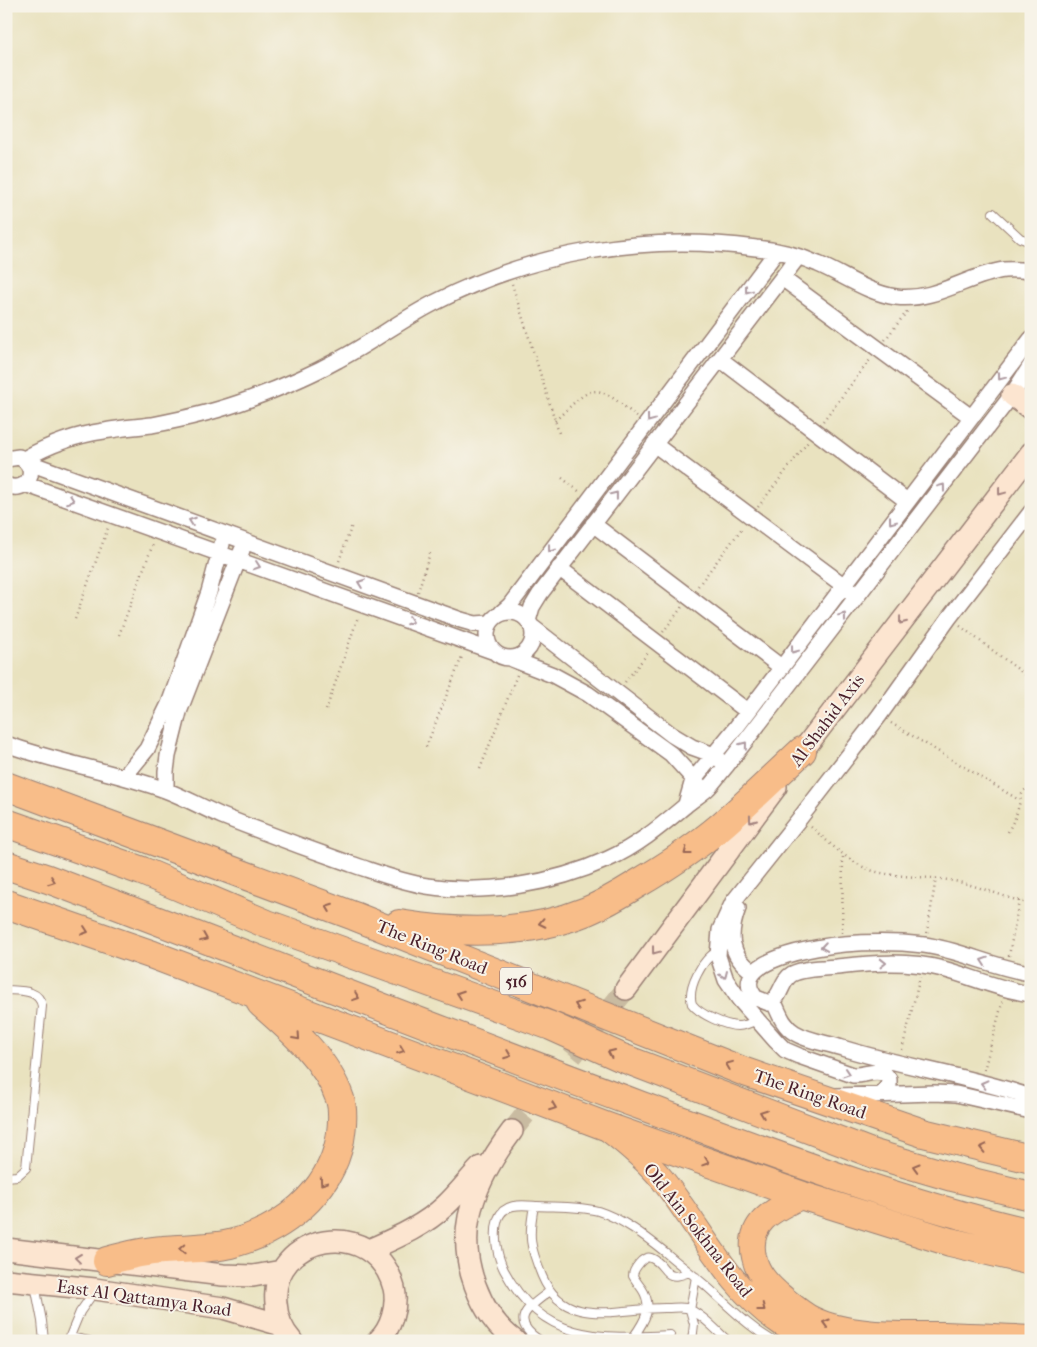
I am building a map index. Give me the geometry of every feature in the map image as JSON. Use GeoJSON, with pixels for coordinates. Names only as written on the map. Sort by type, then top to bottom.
{"type":"FeatureCollection","features":[{"type":"Feature","properties":{"kind":"highway"},"geometry":{"type":"LineString","coordinates":[[354,916],[420,927],[474,931],[516,928],[586,912],[621,894],[672,863],[721,826],[802,751]]}},
{"type":"Feature","properties":{"kind":"highway","name":"The Ring Road"},"geometry":{"type":"LineString","coordinates":[[6,786],[354,916],[745,1072],[923,1133],[1031,1159]]}},
{"type":"Feature","properties":{"kind":"highway","name":"The Ring Road"},"geometry":{"type":"LineString","coordinates":[[6,823],[142,871],[267,924],[551,1026],[620,1057],[874,1154],[952,1177],[1031,1196]]}},
{"type":"Feature","properties":{"kind":"highway"},"geometry":{"type":"LineString","coordinates":[[6,865],[196,935],[575,1081],[822,1172],[912,1202],[1031,1232]]}},
{"type":"Feature","properties":{"kind":"highway"},"geometry":{"type":"LineString","coordinates":[[6,904],[153,955],[605,1126],[803,1196],[950,1242],[1031,1261]]}},
{"type":"Feature","properties":{"kind":"highway"},"geometry":{"type":"LineString","coordinates":[[107,1261],[160,1250],[206,1248],[254,1236],[277,1226],[300,1209],[316,1192],[328,1175],[337,1153],[342,1130],[340,1100],[331,1079],[317,1059],[287,1026],[249,992]]}},
{"type":"Feature","properties":{"kind":"main road","name":"Old Ain Sokhna Road"},"geometry":{"type":"LineString","coordinates":[[605,1126],[634,1150],[659,1175],[725,1268],[753,1301],[782,1324],[803,1335],[821,1341]]}},
{"type":"Feature","properties":{"kind":"main road","name":"Old Ain Sokhna Road"},"geometry":{"type":"LineString","coordinates":[[803,1196],[774,1212],[759,1224],[755,1231],[753,1255],[756,1266],[762,1276],[780,1294],[812,1319],[844,1328],[881,1334],[983,1335],[1031,1338]]}},
{"type":"Feature","properties":{"kind":"street"},"geometry":{"type":"LineString","coordinates":[[25,461],[53,444],[85,434],[200,415],[247,400],[294,382],[338,360],[431,304],[469,286],[507,271],[549,258],[590,250],[632,244],[674,242],[717,244],[777,251],[818,264],[877,293],[897,297],[918,297],[931,294],[1002,270],[1017,269],[1031,272]]}},
{"type":"Feature","properties":{"kind":"street"},"geometry":{"type":"LineString","coordinates":[[706,790],[693,780],[671,754],[588,694],[553,675],[498,656],[492,650],[486,637],[496,618],[510,605],[777,251]]}},
{"type":"Feature","properties":{"kind":"street"},"geometry":{"type":"LineString","coordinates":[[517,661],[530,647],[533,633],[530,623],[536,600],[798,257]]}},
{"type":"Feature","properties":{"kind":"street"},"geometry":{"type":"LineString","coordinates":[[782,278],[971,417]]}},
{"type":"Feature","properties":{"kind":"street"},"geometry":{"type":"LineString","coordinates":[[686,804],[693,780],[1031,339]]}},
{"type":"Feature","properties":{"kind":"street"},"geometry":{"type":"LineString","coordinates":[[720,360],[907,501]]}},
{"type":"Feature","properties":{"kind":"street"},"geometry":{"type":"LineString","coordinates":[[6,744],[166,790],[280,839],[396,879],[426,886],[457,890],[495,888],[540,881],[571,873],[601,862],[642,840],[706,790],[1012,396],[1031,365]]}},
{"type":"Feature","properties":{"kind":"street"},"geometry":{"type":"LineString","coordinates":[[1012,396],[1031,409]]}},
{"type":"Feature","properties":{"kind":"street"},"geometry":{"type":"LineString","coordinates":[[654,444],[858,596]]}},
{"type":"Feature","properties":{"kind":"street","name":"Al Shahid Axis"},"geometry":{"type":"LineString","coordinates":[[626,989],[732,849],[802,751],[1031,453]]}},
{"type":"Feature","properties":{"kind":"street"},"geometry":{"type":"LineString","coordinates":[[6,459],[14,457],[468,622],[516,613],[682,742],[714,755],[727,765]]}},
{"type":"Feature","properties":{"kind":"street"},"geometry":{"type":"LineString","coordinates":[[12,487],[28,480],[31,471],[25,461]]}},
{"type":"Feature","properties":{"kind":"street"},"geometry":{"type":"LineString","coordinates":[[12,487],[113,515],[492,650]]}},
{"type":"Feature","properties":{"kind":"street"},"geometry":{"type":"LineString","coordinates":[[880,1095],[889,1085],[889,1079],[884,1074],[876,1071],[861,1076],[853,1075],[785,1050],[732,990],[726,980],[721,968],[718,936],[733,902],[879,716],[949,618],[1031,512]]}},
{"type":"Feature","properties":{"kind":"street"},"geometry":{"type":"LineString","coordinates":[[593,524],[781,667]]}},
{"type":"Feature","properties":{"kind":"street"},"geometry":{"type":"LineString","coordinates":[[124,777],[147,748],[169,704],[209,592],[225,533]]}},
{"type":"Feature","properties":{"kind":"street"},"geometry":{"type":"LineString","coordinates":[[166,790],[168,756],[179,712],[245,540]]}},
{"type":"Feature","properties":{"kind":"street"},"geometry":{"type":"LineString","coordinates":[[559,568],[747,711]]}},
{"type":"Feature","properties":{"kind":"street"},"geometry":{"type":"LineString","coordinates":[[748,884],[735,916],[731,934],[732,944],[740,960],[753,972]]}},
{"type":"Feature","properties":{"kind":"street"},"geometry":{"type":"LineString","coordinates":[[1031,973],[926,945],[884,942],[842,944],[788,955],[757,968],[753,972],[749,986],[756,998],[770,1004],[774,1002],[787,978],[796,973],[822,968],[884,963],[942,969],[1006,989],[1031,994]]}},
{"type":"Feature","properties":{"kind":"street"},"geometry":{"type":"LineString","coordinates":[[774,1002],[782,1020],[795,1033],[898,1063],[1031,1098]]}},
{"type":"Feature","properties":{"kind":"street"},"geometry":{"type":"LineString","coordinates":[[762,1025],[782,1020]]}},
{"type":"Feature","properties":{"kind":"street"},"geometry":{"type":"LineString","coordinates":[[815,1097],[956,1094],[1031,1111]]}},
{"type":"Feature","properties":{"kind":"street"},"geometry":{"type":"LineString","coordinates":[[369,1250],[399,1237],[446,1206],[495,1153],[512,1131]]}},
{"type":"Feature","properties":{"kind":"street"},"geometry":{"type":"LineString","coordinates":[[495,1153],[474,1198],[469,1218],[469,1256],[473,1279],[482,1300],[494,1320],[515,1341]]}},
{"type":"Feature","properties":{"kind":"street"},"geometry":{"type":"LineString","coordinates":[[286,1333],[276,1312],[275,1298],[277,1284],[282,1271],[292,1258],[305,1248],[321,1242],[337,1240],[354,1243],[369,1250],[381,1261],[390,1275],[394,1291],[394,1308],[390,1323],[378,1341]]}},
{"type":"Feature","properties":{"kind":"street","name":"East Al Qattamya Road"},"geometry":{"type":"LineString","coordinates":[[6,1249],[233,1276],[253,1276],[282,1271]]}},
{"type":"Feature","properties":{"kind":"street"},"geometry":{"type":"LineString","coordinates":[[230,1310],[233,1276]]}},
{"type":"Feature","properties":{"kind":"street","name":"East Al Qattamya Road"},"geometry":{"type":"LineString","coordinates":[[6,1280],[95,1289],[230,1310],[286,1333]]}},
{"type":"Feature","properties":{"kind":"lane"},"geometry":{"type":"LineString","coordinates":[[993,213],[1020,238],[1031,242]]}},
{"type":"Feature","properties":{"kind":"lane"},"geometry":{"type":"LineString","coordinates":[[718,951],[705,960],[700,969],[691,991],[692,1004],[701,1013],[732,1026],[762,1025]]}},
{"type":"Feature","properties":{"kind":"lane"},"geometry":{"type":"LineString","coordinates":[[6,990],[33,994],[39,999],[42,1006],[26,1168],[17,1176],[6,1177]]}},
{"type":"Feature","properties":{"kind":"lane"},"geometry":{"type":"LineString","coordinates":[[670,1335],[596,1335],[572,1332],[550,1322],[514,1288],[502,1267],[496,1244],[498,1217],[508,1207],[514,1205],[582,1208],[608,1214],[651,1241],[747,1323],[773,1341]]}},
{"type":"Feature","properties":{"kind":"lane"},"geometry":{"type":"LineString","coordinates":[[534,1206],[530,1228],[534,1259],[550,1291],[561,1302],[571,1307],[603,1313],[648,1308],[682,1308],[690,1310],[728,1341]]}},
{"type":"Feature","properties":{"kind":"lane"},"geometry":{"type":"LineString","coordinates":[[634,1336],[646,1319],[648,1308],[645,1295],[633,1276],[634,1270],[645,1258],[652,1258],[673,1276],[680,1276],[689,1272]]}},
{"type":"Feature","properties":{"kind":"lane"},"geometry":{"type":"LineString","coordinates":[[692,1341],[694,1324],[690,1310],[696,1278]]}},
{"type":"Feature","properties":{"kind":"lane"},"geometry":{"type":"LineString","coordinates":[[34,1283],[39,1302],[44,1341]]}},
{"type":"Feature","properties":{"kind":"lane"},"geometry":{"type":"LineString","coordinates":[[89,1341],[69,1339],[80,1312],[95,1289]]}},
{"type":"Feature","properties":{"kind":"lane"},"geometry":{"type":"LineString","coordinates":[[538,1340],[527,1330],[523,1321],[524,1313],[550,1291]]}},
{"type":"Feature","properties":{"kind":"path"},"geometry":{"type":"LineString","coordinates":[[507,271],[559,433]]}},
{"type":"Feature","properties":{"kind":"path"},"geometry":{"type":"LineString","coordinates":[[617,693],[918,297]]}},
{"type":"Feature","properties":{"kind":"path"},"geometry":{"type":"LineString","coordinates":[[555,421],[582,395],[592,391],[602,391],[611,395],[646,424]]}},
{"type":"Feature","properties":{"kind":"path"},"geometry":{"type":"LineString","coordinates":[[562,478],[589,500]]}},
{"type":"Feature","properties":{"kind":"path"},"geometry":{"type":"LineString","coordinates":[[75,619],[113,515]]}},
{"type":"Feature","properties":{"kind":"path"},"geometry":{"type":"LineString","coordinates":[[334,574],[352,526]]}},
{"type":"Feature","properties":{"kind":"path"},"geometry":{"type":"LineString","coordinates":[[119,635],[158,531]]}},
{"type":"Feature","properties":{"kind":"path"},"geometry":{"type":"LineString","coordinates":[[414,603],[430,553]]}},
{"type":"Feature","properties":{"kind":"path"},"geometry":{"type":"LineString","coordinates":[[326,710],[363,604]]}},
{"type":"Feature","properties":{"kind":"path"},"geometry":{"type":"LineString","coordinates":[[949,618],[1031,679]]}},
{"type":"Feature","properties":{"kind":"path"},"geometry":{"type":"LineString","coordinates":[[426,747],[468,641]]}},
{"type":"Feature","properties":{"kind":"path"},"geometry":{"type":"LineString","coordinates":[[480,768],[517,661]]}},
{"type":"Feature","properties":{"kind":"path"},"geometry":{"type":"LineString","coordinates":[[879,716],[1020,800]]}},
{"type":"Feature","properties":{"kind":"path"},"geometry":{"type":"LineString","coordinates":[[1008,832],[1016,816],[1025,788],[1031,782]]}},
{"type":"Feature","properties":{"kind":"path"},"geometry":{"type":"LineString","coordinates":[[800,818],[843,854],[876,872],[936,878],[970,884],[1031,904]]}},
{"type":"Feature","properties":{"kind":"path"},"geometry":{"type":"LineString","coordinates":[[842,944],[843,854]]}},
{"type":"Feature","properties":{"kind":"path"},"geometry":{"type":"LineString","coordinates":[[926,945],[936,878]]}},
{"type":"Feature","properties":{"kind":"path"},"geometry":{"type":"LineString","coordinates":[[1007,968],[1020,901]]}},
{"type":"Feature","properties":{"kind":"path"},"geometry":{"type":"LineString","coordinates":[[898,1063],[923,966]]}},
{"type":"Feature","properties":{"kind":"path"},"geometry":{"type":"LineString","coordinates":[[980,1084],[1006,989]]}},
{"type":"Feature","properties":{"kind":"tunnel"},"geometry":{"type":"LineString","coordinates":[[512,1131],[626,989]]}}]}
